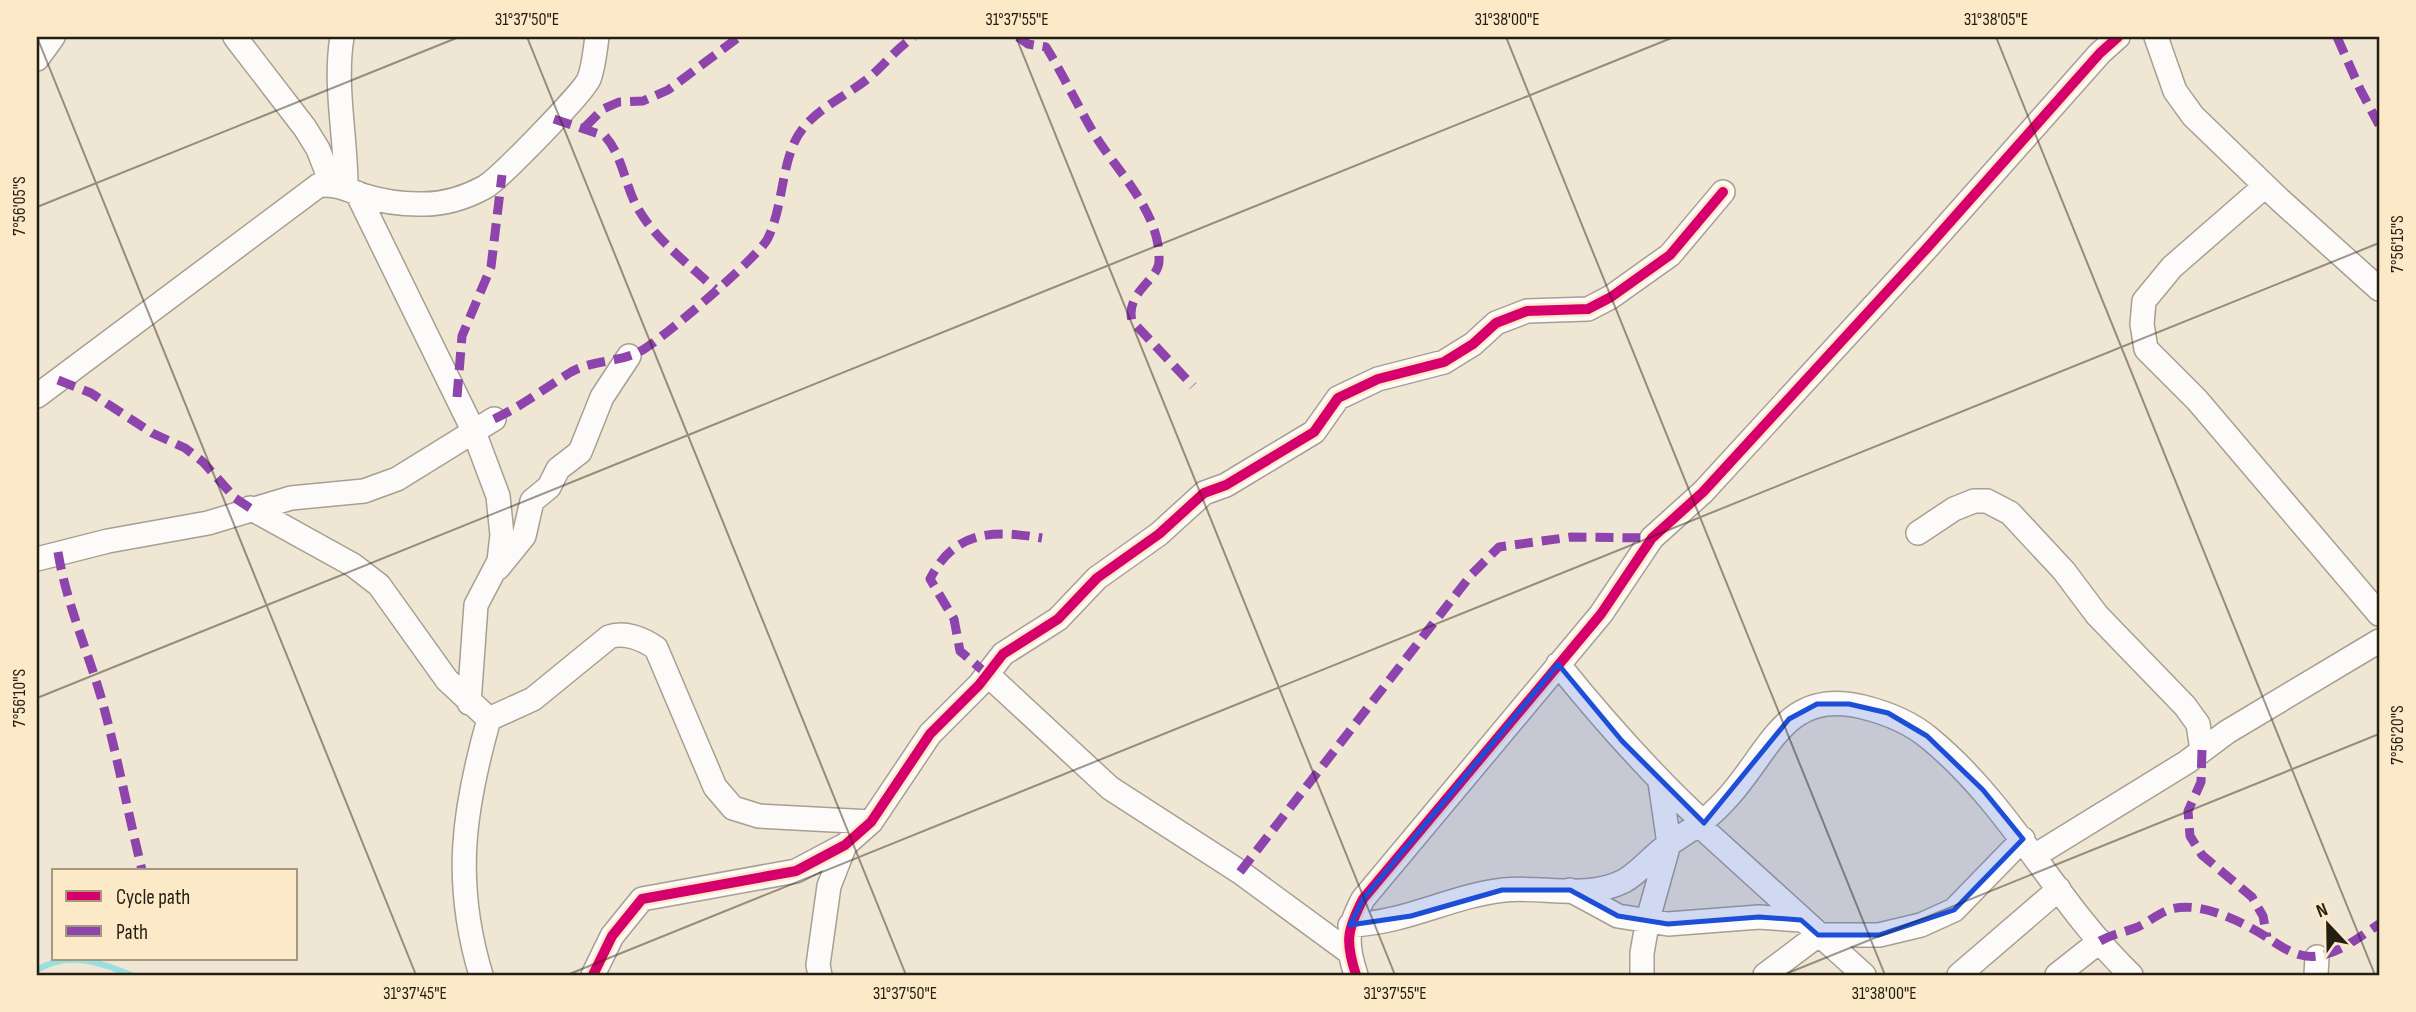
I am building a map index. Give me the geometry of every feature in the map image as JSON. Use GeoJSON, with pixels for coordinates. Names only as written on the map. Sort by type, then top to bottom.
{"type":"FeatureCollection","features":[{"type":"Feature","properties":{"kind":"street"},"geometry":{"type":"LineString","coordinates":[[37,60],[53,37]]}},
{"type":"Feature","properties":{"kind":"street"},"geometry":{"type":"LineString","coordinates":[[236,37],[305,128],[345,188],[474,432],[491,473],[500,509],[502,535],[499,561],[476,605],[469,703]]}},
{"type":"Feature","properties":{"kind":"street"},"geometry":{"type":"LineString","coordinates":[[342,37],[338,77],[346,148],[345,188]]}},
{"type":"Feature","properties":{"kind":"street"},"geometry":{"type":"LineString","coordinates":[[37,396],[319,185],[419,204],[465,196],[502,176],[522,150],[580,92],[588,79],[597,37]]}},
{"type":"Feature","properties":{"kind":"street"},"geometry":{"type":"LineString","coordinates":[[1356,975],[1349,952],[1350,925],[1372,888],[1601,614],[1652,538],[1703,492],[1927,248],[2100,53],[2118,37]]}},
{"type":"Feature","properties":{"kind":"street"},"geometry":{"type":"LineString","coordinates":[[2156,37],[2175,91],[2193,116],[2265,186],[2379,289]]}},
{"type":"Feature","properties":{"kind":"street"},"geometry":{"type":"LineString","coordinates":[[2265,186],[2172,267],[2144,301],[2142,324],[2146,349],[2197,400],[2379,614]]}},
{"type":"Feature","properties":{"kind":"street"},"geometry":{"type":"LineString","coordinates":[[593,975],[612,936],[642,899],[796,871],[845,845],[871,822],[930,734],[988,675],[1003,654],[1058,619],[1097,578],[1159,534],[1204,493],[1226,485],[1314,432],[1338,398],[1378,379],[1444,362],[1473,344],[1496,323],[1527,311],[1588,309],[1611,297],[1670,255],[1723,192]]}},
{"type":"Feature","properties":{"kind":"street"},"geometry":{"type":"LineString","coordinates":[[490,578],[524,536],[532,501],[550,487],[558,469],[580,452],[602,397],[629,356]]}},
{"type":"Feature","properties":{"kind":"street"},"geometry":{"type":"LineString","coordinates":[[37,559],[208,523],[250,508],[291,498],[364,491],[397,479],[494,419]]}},
{"type":"Feature","properties":{"kind":"street"},"geometry":{"type":"LineString","coordinates":[[1918,533],[1954,509],[1974,501],[1987,501],[2010,513],[2064,571],[2097,615],[2185,706],[2198,724],[2202,750]]}},
{"type":"Feature","properties":{"kind":"street"},"geometry":{"type":"LineString","coordinates":[[250,508],[353,565],[379,585],[447,680],[489,719]]}},
{"type":"Feature","properties":{"kind":"street"},"geometry":{"type":"LineString","coordinates":[[481,975],[465,906],[462,853],[473,775],[489,719],[533,699],[609,637],[617,634],[630,636],[656,648],[663,659],[715,787],[733,808],[759,816],[871,822]]}},
{"type":"Feature","properties":{"kind":"street"},"geometry":{"type":"LineString","coordinates":[[1570,890],[1618,916],[1668,924],[1759,917],[1809,928],[1879,935],[1921,925],[1954,910],[2029,847],[2202,750],[2245,720],[2379,641]]}},
{"type":"Feature","properties":{"kind":"street"},"geometry":{"type":"LineString","coordinates":[[1558,664],[1660,782],[1702,825],[1809,928],[1864,975]]}},
{"type":"Feature","properties":{"kind":"street"},"geometry":{"type":"LineString","coordinates":[[988,675],[1110,788],[1240,872],[1349,952]]}},
{"type":"Feature","properties":{"kind":"street"},"geometry":{"type":"LineString","coordinates":[[1350,925],[1381,924],[1502,890],[1592,891],[1625,880],[1669,844],[1702,825],[1790,719],[1817,704],[1849,704],[1888,713],[1927,736],[1983,790],[2100,941],[2131,975]]}},
{"type":"Feature","properties":{"kind":"street"},"geometry":{"type":"LineString","coordinates":[[1642,975],[1642,953],[1648,919],[1669,844],[1660,782]]}},
{"type":"Feature","properties":{"kind":"street"},"geometry":{"type":"LineString","coordinates":[[820,975],[818,965],[829,886],[845,845]]}},
{"type":"Feature","properties":{"kind":"street"},"geometry":{"type":"LineString","coordinates":[[1959,975],[2059,889]]}},
{"type":"Feature","properties":{"kind":"street"},"geometry":{"type":"LineString","coordinates":[[1765,975],[1809,928]]}},
{"type":"Feature","properties":{"kind":"street"},"geometry":{"type":"LineString","coordinates":[[2057,975],[2100,941]]}},
{"type":"Feature","properties":{"kind":"highlighted area"},"geometry":{"type":"Polygon","coordinates":[[[1558,664],[1622,741],[1704,823],[1789,719],[1817,704],[1849,704],[1888,713],[1927,736],[1983,790],[2023,839],[1954,910],[1879,935],[1818,935],[1801,920],[1759,917],[1668,924],[1618,916],[1570,890],[1502,890],[1411,916],[1350,925],[1363,899],[1558,664]]]}},
{"type":"Feature","properties":{"kind":"waterway"},"geometry":{"type":"LineString","coordinates":[[37,970],[60,961],[84,960],[131,975]]}},
{"type":"Feature","properties":{"kind":"marked path"},"geometry":{"type":"LineString","coordinates":[[585,127],[603,109],[619,102],[643,101],[668,90],[739,37]]}},
{"type":"Feature","properties":{"kind":"marked path"},"geometry":{"type":"LineString","coordinates":[[494,419],[578,368],[637,353],[728,280],[768,238],[776,217],[791,151],[805,126],[814,116],[860,85],[914,37]]}},
{"type":"Feature","properties":{"kind":"marked path"},"geometry":{"type":"LineString","coordinates":[[1018,37],[1028,44],[1046,47],[1096,137],[1146,211],[1158,244],[1159,261],[1158,268],[1133,302],[1132,321],[1193,386]]}},
{"type":"Feature","properties":{"kind":"marked path"},"geometry":{"type":"LineString","coordinates":[[2337,37],[2379,125]]}},
{"type":"Feature","properties":{"kind":"marked path"},"geometry":{"type":"LineString","coordinates":[[554,119],[605,136],[619,159],[641,214],[670,248],[715,289]]}},
{"type":"Feature","properties":{"kind":"marked path"},"geometry":{"type":"LineString","coordinates":[[457,397],[462,336],[491,267],[502,175]]}},
{"type":"Feature","properties":{"kind":"marked path"},"geometry":{"type":"LineString","coordinates":[[58,380],[91,393],[152,433],[185,448],[203,462],[235,498],[250,508]]}},
{"type":"Feature","properties":{"kind":"marked path"},"geometry":{"type":"LineString","coordinates":[[988,675],[960,651],[954,619],[930,579],[951,551],[977,537],[1007,534],[1042,538]]}},
{"type":"Feature","properties":{"kind":"marked path"},"geometry":{"type":"LineString","coordinates":[[1240,872],[1471,575],[1499,547],[1571,537],[1652,538]]}},
{"type":"Feature","properties":{"kind":"marked path"},"geometry":{"type":"LineString","coordinates":[[58,552],[71,607],[107,718],[142,869]]}},
{"type":"Feature","properties":{"kind":"marked path"},"geometry":{"type":"LineString","coordinates":[[2202,750],[2201,782],[2188,811],[2190,836],[2202,855],[2252,897],[2263,916],[2267,937]]}},
{"type":"Feature","properties":{"kind":"marked path"},"geometry":{"type":"LineString","coordinates":[[2100,941],[2180,907],[2193,907],[2220,914],[2304,956],[2318,956],[2342,948],[2379,924]]}},
{"type":"Feature","properties":{"kind":"cycle path"},"geometry":{"type":"LineString","coordinates":[[1356,975],[1349,936],[1363,899],[1601,614],[1652,538],[1703,492],[1927,248],[2100,53],[2118,37]]}},
{"type":"Feature","properties":{"kind":"cycle path"},"geometry":{"type":"LineString","coordinates":[[593,975],[612,936],[642,899],[796,871],[845,845],[871,822],[930,734],[979,685],[1003,654],[1058,619],[1097,578],[1159,534],[1204,493],[1226,485],[1314,432],[1338,398],[1378,379],[1444,362],[1473,344],[1496,323],[1527,311],[1588,309],[1611,297],[1670,255],[1723,192]]}}]}
